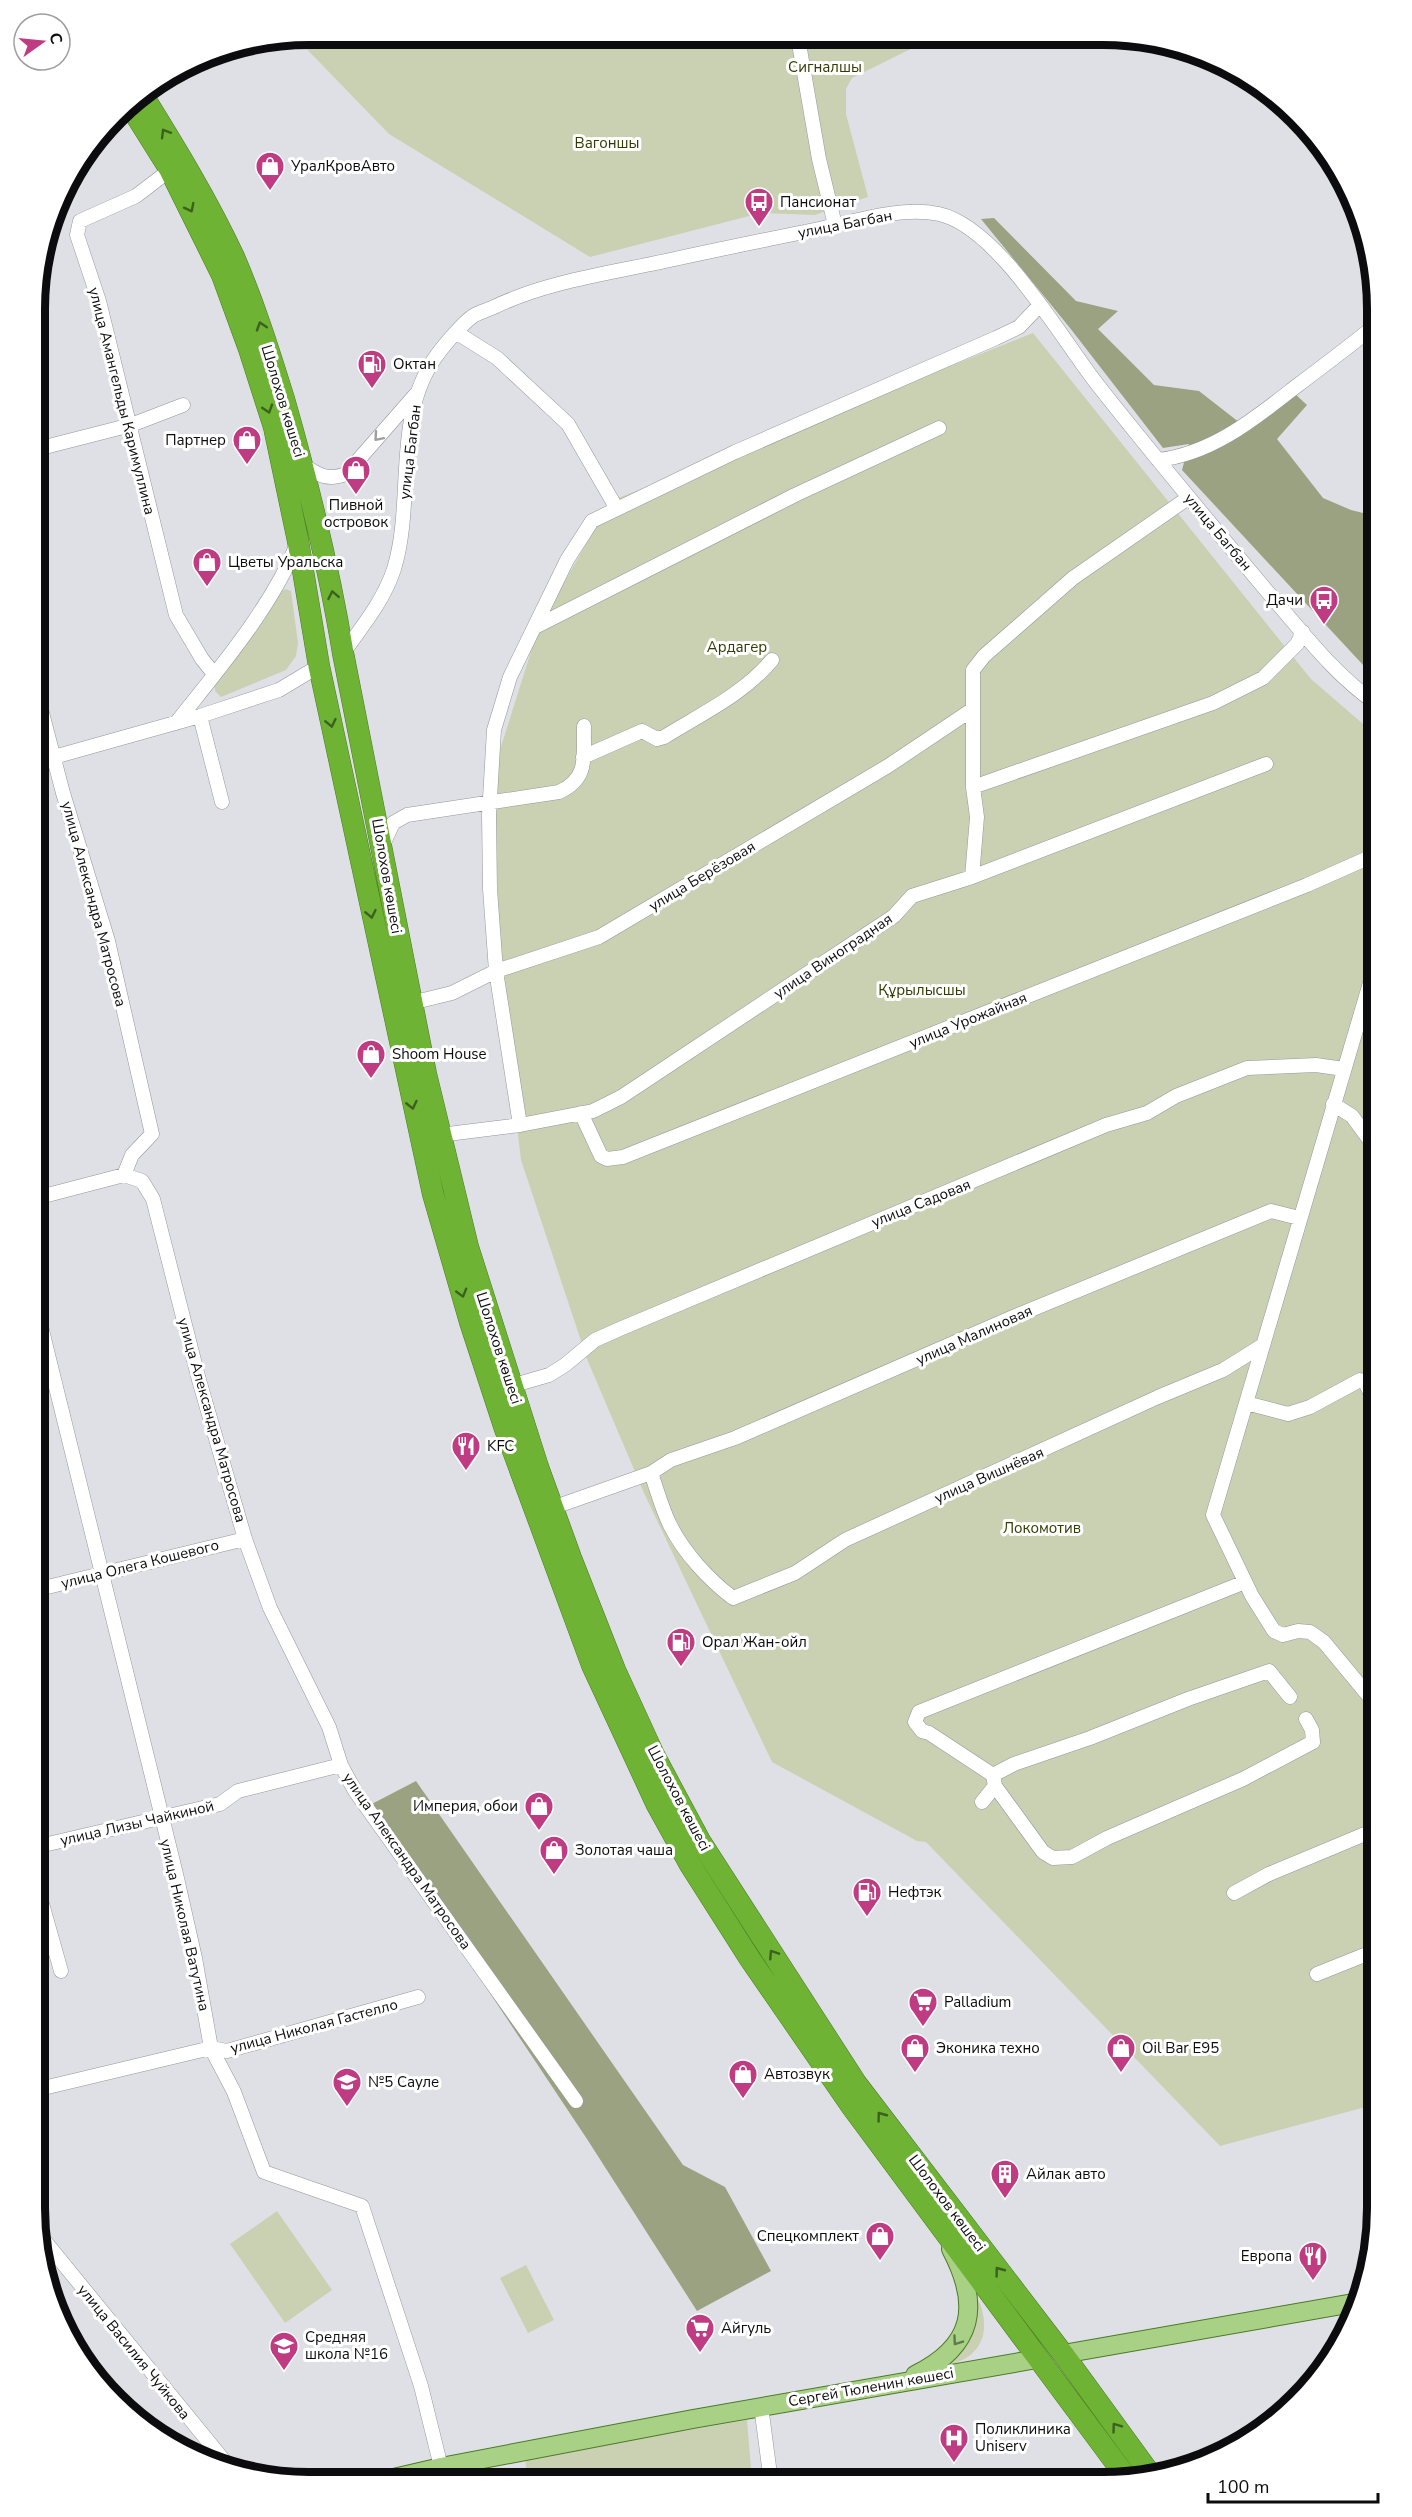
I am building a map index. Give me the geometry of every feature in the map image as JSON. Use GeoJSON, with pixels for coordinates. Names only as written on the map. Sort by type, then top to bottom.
{"type":"FeatureCollection","features":[{"type":"Feature","properties":{"kind":"highway","name":"Шолохов көшесі"},"geometry":{"type":"LineString","coordinates":[[146,101],[195,183],[233,257],[256,310],[302,464],[333,592],[411,1003],[468,1247],[552,1508],[615,1670],[654,1755],[700,1841],[856,2083],[1063,2354],[1146,2468]]}},
{"type":"Feature","properties":{"kind":"highway","name":"Шолохов көшесі"},"geometry":{"type":"LineString","coordinates":[[134,112],[170,170],[222,274],[274,427],[298,541],[319,666],[433,1194],[470,1322],[505,1430],[592,1665],[626,1741],[689,1863],[750,1959],[838,2087],[940,2228],[1122,2471]]}},
{"type":"Feature","properties":{"kind":"highway"},"geometry":{"type":"LineString","coordinates":[[319,666],[343,653]]}},
{"type":"Feature","properties":{"kind":"highway","name":"Сергей Тюленин көшесі"},"geometry":{"type":"LineString","coordinates":[[1037,2359],[1063,2354]]}},
{"type":"Feature","properties":{"kind":"main road"},"geometry":{"type":"LineString","coordinates":[[900,2382],[942,2361],[966,2328],[969,2312],[967,2293],[954,2255],[940,2228]]}},
{"type":"Feature","properties":{"kind":"main road","name":"Сергей Тюленин көшесі"},"geometry":{"type":"LineString","coordinates":[[1063,2354],[1349,2304]]}},
{"type":"Feature","properties":{"kind":"main road","name":"Сергей Тюленин көшесі"},"geometry":{"type":"LineString","coordinates":[[419,2472],[761,2406],[1037,2359]]}},
{"type":"Feature","properties":{"kind":"street"},"geometry":{"type":"LineString","coordinates":[[799,45],[819,159],[835,225]]}},
{"type":"Feature","properties":{"kind":"street","name":"улица Амангельды Каримуллина"},"geometry":{"type":"LineString","coordinates":[[170,170],[136,196],[80,221],[77,236],[99,301],[176,615],[202,659],[214,674]]}},
{"type":"Feature","properties":{"kind":"street","name":"улица Багбан"},"geometry":{"type":"LineString","coordinates":[[343,653],[366,623],[394,570],[403,521],[409,442],[417,393],[436,356],[472,317],[520,294],[835,225],[917,212],[941,214],[964,226],[982,239],[1010,268],[1040,305],[1094,380],[1188,498],[1303,632],[1339,671],[1367,695]]}},
{"type":"Feature","properties":{"kind":"street"},"geometry":{"type":"LineString","coordinates":[[520,1125],[496,971],[490,889],[490,801],[494,730],[510,677],[567,560],[592,521],[735,452],[1019,327],[1040,305]]}},
{"type":"Feature","properties":{"kind":"street"},"geometry":{"type":"LineString","coordinates":[[1158,460],[1178,458],[1213,444],[1246,425],[1367,332]]}},
{"type":"Feature","properties":{"kind":"street"},"geometry":{"type":"LineString","coordinates":[[457,333],[497,358],[568,423],[617,509]]}},
{"type":"Feature","properties":{"kind":"street"},"geometry":{"type":"LineString","coordinates":[[302,464],[320,476],[333,478],[346,474],[417,393]]}},
{"type":"Feature","properties":{"kind":"street"},"geometry":{"type":"LineString","coordinates":[[45,447],[131,425],[183,405]]}},
{"type":"Feature","properties":{"kind":"street"},"geometry":{"type":"LineString","coordinates":[[535,627],[795,495],[939,428]]}},
{"type":"Feature","properties":{"kind":"street"},"geometry":{"type":"LineString","coordinates":[[972,877],[977,817],[973,787],[975,723],[973,670],[984,656],[1073,578],[1188,498]]}},
{"type":"Feature","properties":{"kind":"street"},"geometry":{"type":"LineString","coordinates":[[176,723],[274,591],[289,564],[298,541]]}},
{"type":"Feature","properties":{"kind":"street"},"geometry":{"type":"LineString","coordinates":[[973,787],[1213,703],[1263,678],[1297,644],[1303,632]]}},
{"type":"Feature","properties":{"kind":"street"},"geometry":{"type":"LineString","coordinates":[[583,757],[642,731],[657,739],[664,738],[737,692],[759,676],[772,660]]}},
{"type":"Feature","properties":{"kind":"street"},"geometry":{"type":"LineString","coordinates":[[45,760],[200,716],[279,690],[319,666]]}},
{"type":"Feature","properties":{"kind":"street","name":"улица Берёзовая"},"geometry":{"type":"LineString","coordinates":[[411,1003],[452,993],[496,971],[599,937],[888,766],[973,709]]}},
{"type":"Feature","properties":{"kind":"street"},"geometry":{"type":"LineString","coordinates":[[200,716],[222,802]]}},
{"type":"Feature","properties":{"kind":"street","name":"улица Александра Матросова"},"geometry":{"type":"LineString","coordinates":[[45,724],[108,941],[153,1134],[132,1155],[123,1175],[142,1181],[153,1199],[199,1380],[245,1539],[270,1608],[329,1727],[341,1765],[355,1791],[576,2101]]}},
{"type":"Feature","properties":{"kind":"street"},"geometry":{"type":"LineString","coordinates":[[381,847],[393,823],[407,815],[559,792],[571,786],[579,779],[583,769],[584,726]]}},
{"type":"Feature","properties":{"kind":"street","name":"улица Виноградная"},"geometry":{"type":"LineString","coordinates":[[440,1135],[520,1125],[593,1111],[621,1097],[894,916],[912,896],[972,877],[1266,764]]}},
{"type":"Feature","properties":{"kind":"street","name":"улица Урожайная"},"geometry":{"type":"LineString","coordinates":[[581,1113],[601,1156],[607,1159],[623,1157],[1296,889],[1367,858]]}},
{"type":"Feature","properties":{"kind":"street"},"geometry":{"type":"LineString","coordinates":[[1367,992],[1213,1515],[1245,1582],[1274,1631],[1283,1635],[1298,1631],[1310,1632],[1324,1642],[1367,1694]]}},
{"type":"Feature","properties":{"kind":"street","name":"улица Садовая"},"geometry":{"type":"LineString","coordinates":[[511,1386],[549,1375],[595,1340],[622,1328],[1106,1125],[1147,1113],[1176,1096],[1247,1068],[1316,1065],[1344,1069]]}},
{"type":"Feature","properties":{"kind":"street"},"geometry":{"type":"LineString","coordinates":[[1333,1104],[1352,1116],[1367,1136]]}},
{"type":"Feature","properties":{"kind":"street"},"geometry":{"type":"LineString","coordinates":[[45,1196],[123,1175]]}},
{"type":"Feature","properties":{"kind":"street","name":"улица Малиновая"},"geometry":{"type":"LineString","coordinates":[[552,1508],[651,1473],[671,1460],[735,1438],[1042,1305],[1271,1211],[1299,1218]]}},
{"type":"Feature","properties":{"kind":"street","name":"улица Николая Ватутина"},"geometry":{"type":"LineString","coordinates":[[45,1342],[195,1958],[212,2048],[234,2092],[264,2172],[362,2206],[421,2386],[441,2467]]}},
{"type":"Feature","properties":{"kind":"street","name":"улица Вишнёвая"},"geometry":{"type":"LineString","coordinates":[[651,1473],[670,1525],[691,1556],[718,1587],[733,1598],[795,1573],[845,1540],[1158,1397],[1223,1370],[1263,1345]]}},
{"type":"Feature","properties":{"kind":"street"},"geometry":{"type":"LineString","coordinates":[[1246,1403],[1288,1414],[1297,1412],[1360,1380],[1365,1382],[1367,1386]]}},
{"type":"Feature","properties":{"kind":"street","name":"улица Олега Кошевого"},"geometry":{"type":"LineString","coordinates":[[45,1587],[245,1539]]}},
{"type":"Feature","properties":{"kind":"street"},"geometry":{"type":"LineString","coordinates":[[1245,1582],[919,1712],[915,1722],[922,1731],[929,1733],[994,1780],[1043,1852],[1053,1858],[1072,1857],[1107,1838],[1243,1779],[1313,1742],[1312,1730],[1306,1719]]}},
{"type":"Feature","properties":{"kind":"street"},"geometry":{"type":"LineString","coordinates":[[982,1802],[994,1780],[1014,1764],[1269,1671],[1290,1697]]}},
{"type":"Feature","properties":{"kind":"street","name":"улица Лизы Чайкиной"},"geometry":{"type":"LineString","coordinates":[[45,1845],[220,1803],[238,1791],[341,1765]]}},
{"type":"Feature","properties":{"kind":"street"},"geometry":{"type":"LineString","coordinates":[[1234,1893],[1269,1874],[1367,1833]]}},
{"type":"Feature","properties":{"kind":"street"},"geometry":{"type":"LineString","coordinates":[[45,1914],[61,1971]]}},
{"type":"Feature","properties":{"kind":"street"},"geometry":{"type":"LineString","coordinates":[[1317,1974],[1367,1954]]}},
{"type":"Feature","properties":{"kind":"street","name":"улица Николая Гастелло"},"geometry":{"type":"LineString","coordinates":[[45,2088],[212,2048],[227,2051],[418,1997]]}},
{"type":"Feature","properties":{"kind":"street","name":"улица Василия Чуйкова"},"geometry":{"type":"LineString","coordinates":[[47,2244],[221,2457]]}},
{"type":"Feature","properties":{"kind":"street"},"geometry":{"type":"LineString","coordinates":[[761,2406],[770,2472]]}},
{"type":"Feature","properties":{"kind":"green space","name":"Вагоншы"},"geometry":{"type":"Polygon","coordinates":[[[303,45],[919,45],[852,78],[846,89],[846,114],[868,197],[815,215],[761,213],[590,257],[389,134],[303,45]]]}},
{"type":"Feature","properties":{"kind":"green space"},"geometry":{"type":"Polygon","coordinates":[[[994,218],[1076,301],[1118,311],[1098,329],[1154,385],[1199,391],[1249,430],[1294,393],[1307,405],[1277,439],[1323,498],[1367,514],[1367,669],[1182,470],[1189,444],[1163,448],[1070,328],[981,219],[994,218]]]}},
{"type":"Feature","properties":{"kind":"green space"},"geometry":{"type":"Polygon","coordinates":[[[1033,333],[1311,679],[1367,727],[1367,2107],[1220,2146],[926,1842],[917,1841],[772,1762],[644,1493],[587,1359],[521,1160],[501,994],[494,769],[539,626],[611,501],[1033,333]]]}},
{"type":"Feature","properties":{"kind":"green space"},"geometry":{"type":"Polygon","coordinates":[[[286,589],[291,591],[298,643],[296,656],[286,670],[221,697],[215,691],[214,683],[279,592],[286,589]]]}},
{"type":"Feature","properties":{"kind":"green space"},"geometry":{"type":"Polygon","coordinates":[[[416,1781],[683,2165],[725,2187],[771,2271],[697,2311],[587,2139],[366,1807],[416,1781]]]}},
{"type":"Feature","properties":{"kind":"green space"},"geometry":{"type":"Polygon","coordinates":[[[277,2211],[332,2290],[285,2323],[230,2244],[277,2211]]]}},
{"type":"Feature","properties":{"kind":"green space"},"geometry":{"type":"Polygon","coordinates":[[[526,2265],[554,2320],[528,2333],[500,2278],[526,2265]]]}},
{"type":"Feature","properties":{"kind":"green space"},"geometry":{"type":"Polygon","coordinates":[[[969,2283],[981,2307],[984,2332],[973,2352],[963,2360],[948,2365],[965,2346],[974,2328],[974,2307],[969,2283]]]}},
{"type":"Feature","properties":{"kind":"green space"},"geometry":{"type":"Polygon","coordinates":[[[747,2420],[751,2472],[527,2472],[525,2458],[747,2420]]]}},
{"type":"Feature","properties":{"kind":"place","name":"УралКровАвто"},"geometry":{"type":"Point","coordinates":[270,192]}},
{"type":"Feature","properties":{"kind":"place","name":"Пансионат"},"geometry":{"type":"Point","coordinates":[759,228]}},
{"type":"Feature","properties":{"kind":"place","name":"Октан"},"geometry":{"type":"Point","coordinates":[372,390]}},
{"type":"Feature","properties":{"kind":"place","name":"Партнер"},"geometry":{"type":"Point","coordinates":[247,466]}},
{"type":"Feature","properties":{"kind":"place","name":"Пивной островок"},"geometry":{"type":"Point","coordinates":[356,496]}},
{"type":"Feature","properties":{"kind":"place","name":"Цветы Уральска"},"geometry":{"type":"Point","coordinates":[207,588]}},
{"type":"Feature","properties":{"kind":"place","name":"Дачи"},"geometry":{"type":"Point","coordinates":[1324,626]}},
{"type":"Feature","properties":{"kind":"place","name":"Shoom House"},"geometry":{"type":"Point","coordinates":[371,1080]}},
{"type":"Feature","properties":{"kind":"place","name":"KFC"},"geometry":{"type":"Point","coordinates":[466,1472]}},
{"type":"Feature","properties":{"kind":"place","name":"Орал Жан-ойл"},"geometry":{"type":"Point","coordinates":[681,1668]}},
{"type":"Feature","properties":{"kind":"place","name":"Империя, обои"},"geometry":{"type":"Point","coordinates":[539,1832]}},
{"type":"Feature","properties":{"kind":"place","name":"Золотая чаша"},"geometry":{"type":"Point","coordinates":[554,1876]}},
{"type":"Feature","properties":{"kind":"place","name":"Нефтэк"},"geometry":{"type":"Point","coordinates":[867,1918]}},
{"type":"Feature","properties":{"kind":"place","name":"Palladium"},"geometry":{"type":"Point","coordinates":[923,2028]}},
{"type":"Feature","properties":{"kind":"place","name":"Эконика техно"},"geometry":{"type":"Point","coordinates":[915,2074]}},
{"type":"Feature","properties":{"kind":"place","name":"Oil Bar E95"},"geometry":{"type":"Point","coordinates":[1121,2074]}},
{"type":"Feature","properties":{"kind":"place","name":"Автозвук"},"geometry":{"type":"Point","coordinates":[743,2100]}},
{"type":"Feature","properties":{"kind":"place","name":"№5 Сауле"},"geometry":{"type":"Point","coordinates":[347,2108]}},
{"type":"Feature","properties":{"kind":"place","name":"Айлак авто"},"geometry":{"type":"Point","coordinates":[1005,2200]}},
{"type":"Feature","properties":{"kind":"place","name":"Спецкомплект"},"geometry":{"type":"Point","coordinates":[880,2262]}},
{"type":"Feature","properties":{"kind":"place","name":"Европа"},"geometry":{"type":"Point","coordinates":[1313,2282]}},
{"type":"Feature","properties":{"kind":"place","name":"Айгуль"},"geometry":{"type":"Point","coordinates":[700,2354]}},
{"type":"Feature","properties":{"kind":"place","name":"Средняя школа №16"},"geometry":{"type":"Point","coordinates":[284,2372]}},
{"type":"Feature","properties":{"kind":"place","name":"Поликлиника Uniserv"},"geometry":{"type":"Point","coordinates":[954,2464]}},
{"type":"Feature","properties":{"kind":"park label","name":"Сигналшы"},"geometry":{"type":"Point","coordinates":[825,67]}},
{"type":"Feature","properties":{"kind":"park label","name":"Ардагер"},"geometry":{"type":"Point","coordinates":[737,647]}},
{"type":"Feature","properties":{"kind":"park label","name":"Құрылысшы"},"geometry":{"type":"Point","coordinates":[922,990]}},
{"type":"Feature","properties":{"kind":"park label","name":"Локомотив"},"geometry":{"type":"Point","coordinates":[1042,1528]}}]}
